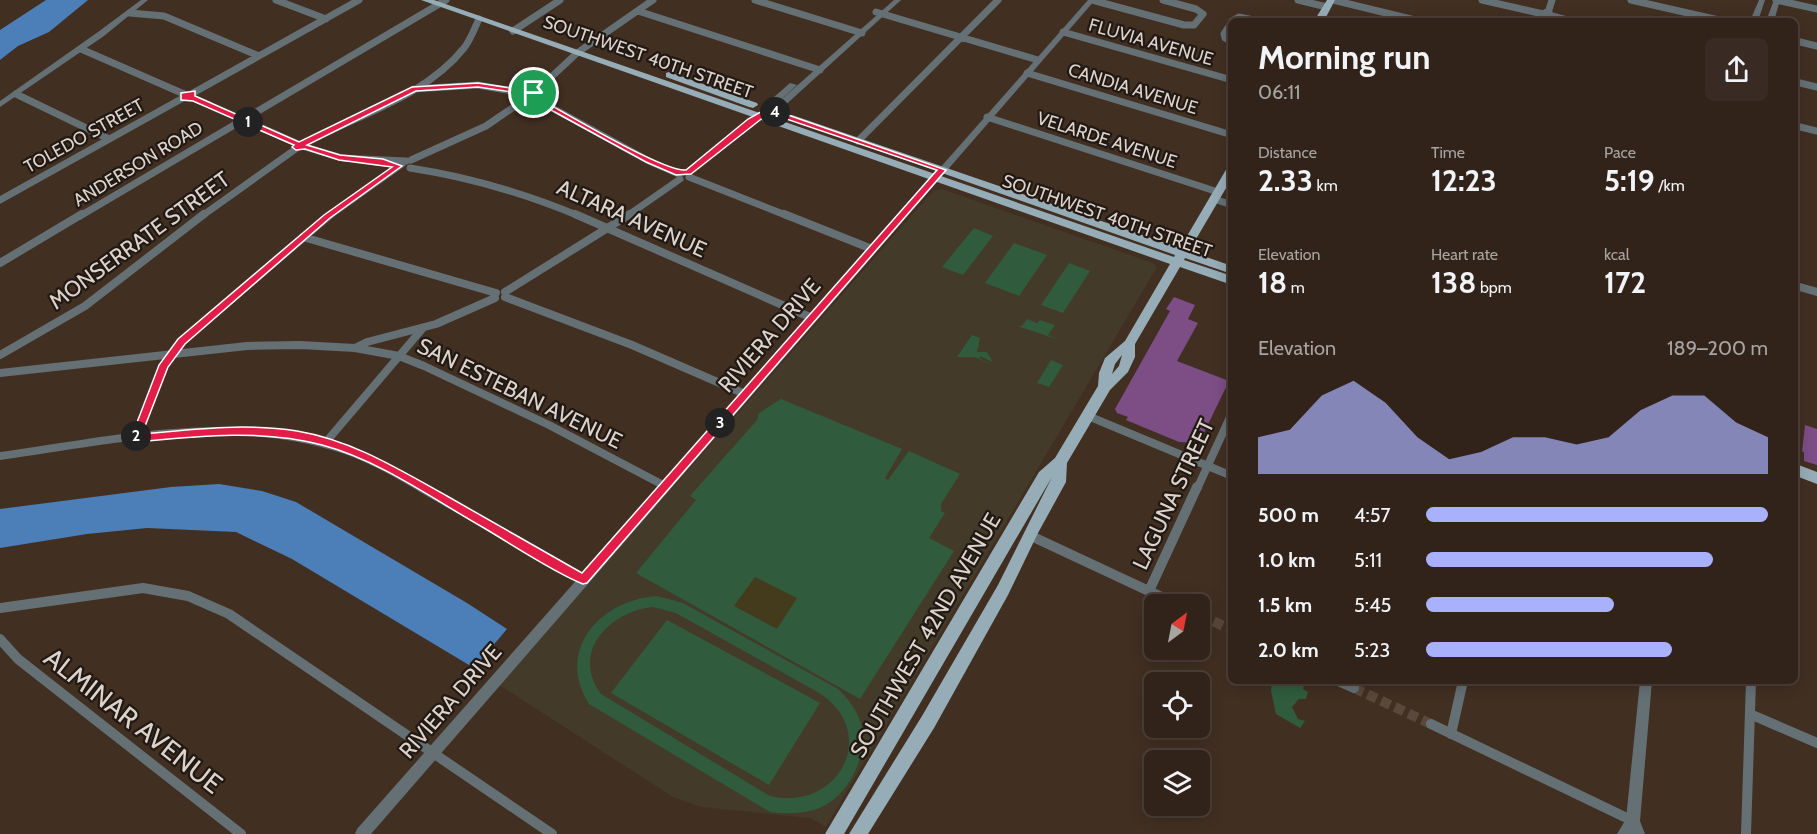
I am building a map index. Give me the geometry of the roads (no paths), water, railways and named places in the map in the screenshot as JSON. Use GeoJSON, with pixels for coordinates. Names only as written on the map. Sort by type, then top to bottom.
{"type":"FeatureCollection","features":[{"type":"Feature","properties":{"kind":"main road","name":"SOUTHWEST 40TH STREET"},"geometry":{"type":"LineString","coordinates":[[425,0],[445,2],[582,50],[768,110],[858,141],[939,173]]}},
{"type":"Feature","properties":{"kind":"main road","name":"SOUTHWEST 40TH STREET"},"geometry":{"type":"LineString","coordinates":[[445,2],[479,19],[518,28]]}},
{"type":"Feature","properties":{"kind":"main road"},"geometry":{"type":"LineString","coordinates":[[1321,18],[1331,2]]}},
{"type":"Feature","properties":{"kind":"main road","name":"SOUTHWEST 40TH STREET"},"geometry":{"type":"LineString","coordinates":[[582,50],[758,116],[939,173],[1180,257],[1228,269]]}},
{"type":"Feature","properties":{"kind":"main road","name":"SOUTHWEST 42ND AVENUE"},"geometry":{"type":"LineString","coordinates":[[834,834],[1044,476],[1060,462],[1105,386],[1117,380],[1131,356],[1129,344],[1228,175]]}},
{"type":"Feature","properties":{"kind":"main road","name":"SOUTHWEST 40TH STREET"},"geometry":{"type":"LineString","coordinates":[[1180,257],[1228,279]]}},
{"type":"Feature","properties":{"kind":"main road","name":"SOUTHWEST 42ND AVENUE"},"geometry":{"type":"LineString","coordinates":[[858,834],[910,751],[1003,590],[1029,535],[1059,482],[1060,462]]}},
{"type":"Feature","properties":{"kind":"main road"},"geometry":{"type":"LineString","coordinates":[[1798,471],[1817,478]]}},
{"type":"Feature","properties":{"kind":"main road"},"geometry":{"type":"LineString","coordinates":[[889,740],[910,751]]}},
{"type":"Feature","properties":{"kind":"street"},"geometry":{"type":"LineString","coordinates":[[0,105],[81,49],[145,0]]}},
{"type":"Feature","properties":{"kind":"street"},"geometry":{"type":"LineString","coordinates":[[276,0],[326,19]]}},
{"type":"Feature","properties":{"kind":"street","name":"TOLEDO STREET"},"geometry":{"type":"LineString","coordinates":[[0,200],[360,0]]}},
{"type":"Feature","properties":{"kind":"street"},"geometry":{"type":"LineString","coordinates":[[518,28],[560,0]]}},
{"type":"Feature","properties":{"kind":"street"},"geometry":{"type":"LineString","coordinates":[[136,438],[170,355],[191,333],[303,237],[338,208],[381,178],[483,128],[531,96],[582,50],[653,0]]}},
{"type":"Feature","properties":{"kind":"street"},"geometry":{"type":"LineString","coordinates":[[755,0],[858,32]]}},
{"type":"Feature","properties":{"kind":"street"},"geometry":{"type":"LineString","coordinates":[[879,13],[889,0]]}},
{"type":"Feature","properties":{"kind":"street"},"geometry":{"type":"LineString","coordinates":[[688,175],[768,110],[769,106],[816,69],[879,13],[898,0]]}},
{"type":"Feature","properties":{"kind":"street"},"geometry":{"type":"LineString","coordinates":[[858,141],[998,0]]}},
{"type":"Feature","properties":{"kind":"street"},"geometry":{"type":"LineString","coordinates":[[1092,0],[1185,25],[1194,25],[1203,14],[1196,9],[1163,0]]}},
{"type":"Feature","properties":{"kind":"street","name":"RIVIERA DRIVE"},"geometry":{"type":"LineString","coordinates":[[362,834],[664,486],[1092,0]]}},
{"type":"Feature","properties":{"kind":"street"},"geometry":{"type":"LineString","coordinates":[[1298,0],[1331,2],[1405,18]]}},
{"type":"Feature","properties":{"kind":"street"},"geometry":{"type":"LineString","coordinates":[[1482,0],[1547,16],[1552,0]]}},
{"type":"Feature","properties":{"kind":"street"},"geometry":{"type":"LineString","coordinates":[[1630,0],[1710,18]]}},
{"type":"Feature","properties":{"kind":"street"},"geometry":{"type":"LineString","coordinates":[[1755,18],[1762,0]]}},
{"type":"Feature","properties":{"kind":"street"},"geometry":{"type":"LineString","coordinates":[[1771,18],[1777,0],[1817,9]]}},
{"type":"Feature","properties":{"kind":"street","name":"ANDERSON ROAD"},"geometry":{"type":"LineString","coordinates":[[0,263],[445,2]]}},
{"type":"Feature","properties":{"kind":"street"},"geometry":{"type":"LineString","coordinates":[[638,11],[816,69]]}},
{"type":"Feature","properties":{"kind":"street"},"geometry":{"type":"LineString","coordinates":[[130,13],[164,16],[259,56]]}},
{"type":"Feature","properties":{"kind":"street"},"geometry":{"type":"LineString","coordinates":[[879,13],[1038,60]]}},
{"type":"Feature","properties":{"kind":"street","name":"MONSERRATE STREET"},"geometry":{"type":"LineString","coordinates":[[0,355],[85,306],[209,211],[302,146],[414,89],[440,71],[460,54],[479,19]]}},
{"type":"Feature","properties":{"kind":"street","name":"FLUVIA AVENUE"},"geometry":{"type":"LineString","coordinates":[[1063,32],[1228,79]]}},
{"type":"Feature","properties":{"kind":"street"},"geometry":{"type":"LineString","coordinates":[[1798,41],[1817,46]]}},
{"type":"Feature","properties":{"kind":"street","name":"ALTARA AVENUE"},"geometry":{"type":"LineString","coordinates":[[81,49],[302,146],[339,157],[409,164],[519,191],[812,318]]}},
{"type":"Feature","properties":{"kind":"street","name":"CANDIA AVENUE"},"geometry":{"type":"LineString","coordinates":[[1027,73],[1228,134]]}},
{"type":"Feature","properties":{"kind":"street"},"geometry":{"type":"LineString","coordinates":[[1798,82],[1817,87]]}},
{"type":"Feature","properties":{"kind":"street"},"geometry":{"type":"LineString","coordinates":[[414,89],[485,85],[531,96],[680,176],[688,175],[872,249]]}},
{"type":"Feature","properties":{"kind":"street"},"geometry":{"type":"LineString","coordinates":[[16,94],[109,139]]}},
{"type":"Feature","properties":{"kind":"street","name":"VELARDE AVENUE"},"geometry":{"type":"LineString","coordinates":[[987,117],[1216,196],[1228,203]]}},
{"type":"Feature","properties":{"kind":"street"},"geometry":{"type":"LineString","coordinates":[[1798,126],[1817,131]]}},
{"type":"Feature","properties":{"kind":"street","name":"SAN ESTEBAN AVENUE"},"geometry":{"type":"LineString","coordinates":[[355,348],[367,342],[423,328],[466,312],[500,295],[609,229],[680,176]]}},
{"type":"Feature","properties":{"kind":"street"},"geometry":{"type":"LineString","coordinates":[[303,237],[500,295],[632,345],[745,394]]}},
{"type":"Feature","properties":{"kind":"street"},"geometry":{"type":"LineString","coordinates":[[1798,287],[1817,292]]}},
{"type":"Feature","properties":{"kind":"street"},"geometry":{"type":"LineString","coordinates":[[326,442],[423,328]]}},
{"type":"Feature","properties":{"kind":"street","name":"SAN ESTEBAN AVENUE"},"geometry":{"type":"LineString","coordinates":[[0,372],[256,346],[355,348],[399,356],[531,416],[664,486]]}},
{"type":"Feature","properties":{"kind":"street"},"geometry":{"type":"LineString","coordinates":[[1088,416],[1228,474]]}},
{"type":"Feature","properties":{"kind":"street","name":"LAGUNA STREET"},"geometry":{"type":"LineString","coordinates":[[1149,591],[1228,421]]}},
{"type":"Feature","properties":{"kind":"street"},"geometry":{"type":"LineString","coordinates":[[0,456],[207,431],[297,435],[326,442],[378,463],[583,579]]}},
{"type":"Feature","properties":{"kind":"street"},"geometry":{"type":"LineString","coordinates":[[1029,535],[1155,594]]}},
{"type":"Feature","properties":{"kind":"street"},"geometry":{"type":"LineString","coordinates":[[1,610],[143,588],[204,601],[239,621],[552,834]]}},
{"type":"Feature","properties":{"kind":"street","name":"ALMINAR AVENUE"},"geometry":{"type":"LineString","coordinates":[[0,639],[18,659],[241,834]]}},
{"type":"Feature","properties":{"kind":"street"},"geometry":{"type":"LineString","coordinates":[[1345,684],[1354,688]]}},
{"type":"Feature","properties":{"kind":"street"},"geometry":{"type":"LineString","coordinates":[[1451,734],[1462,684]]}},
{"type":"Feature","properties":{"kind":"street"},"geometry":{"type":"LineString","coordinates":[[1636,827],[1646,684]]}},
{"type":"Feature","properties":{"kind":"street"},"geometry":{"type":"LineString","coordinates":[[1746,834],[1751,684]]}},
{"type":"Feature","properties":{"kind":"street"},"geometry":{"type":"LineString","coordinates":[[1750,714],[1817,743]]}},
{"type":"Feature","properties":{"kind":"street"},"geometry":{"type":"LineString","coordinates":[[1431,724],[1636,827]]}},
{"type":"Feature","properties":{"kind":"street"},"geometry":{"type":"LineString","coordinates":[[1624,834],[1636,827]]}},
{"type":"Feature","properties":{"kind":"water"},"geometry":{"type":"Polygon","coordinates":[[[46,0],[88,0],[49,32],[18,46],[0,60],[0,30],[46,0]]]}},
{"type":"Feature","properties":{"kind":"water"},"geometry":{"type":"Polygon","coordinates":[[[219,484],[262,491],[296,502],[507,629],[474,668],[292,559],[236,532],[147,528],[87,534],[0,548],[0,509],[171,487],[219,484]]]}},
{"type":"Feature","properties":{"kind":"tunnel"},"geometry":{"type":"LineString","coordinates":[[1210,620],[1228,628]]}},
{"type":"Feature","properties":{"kind":"tunnel"},"geometry":{"type":"LineString","coordinates":[[1354,688],[1431,724]]}}]}
